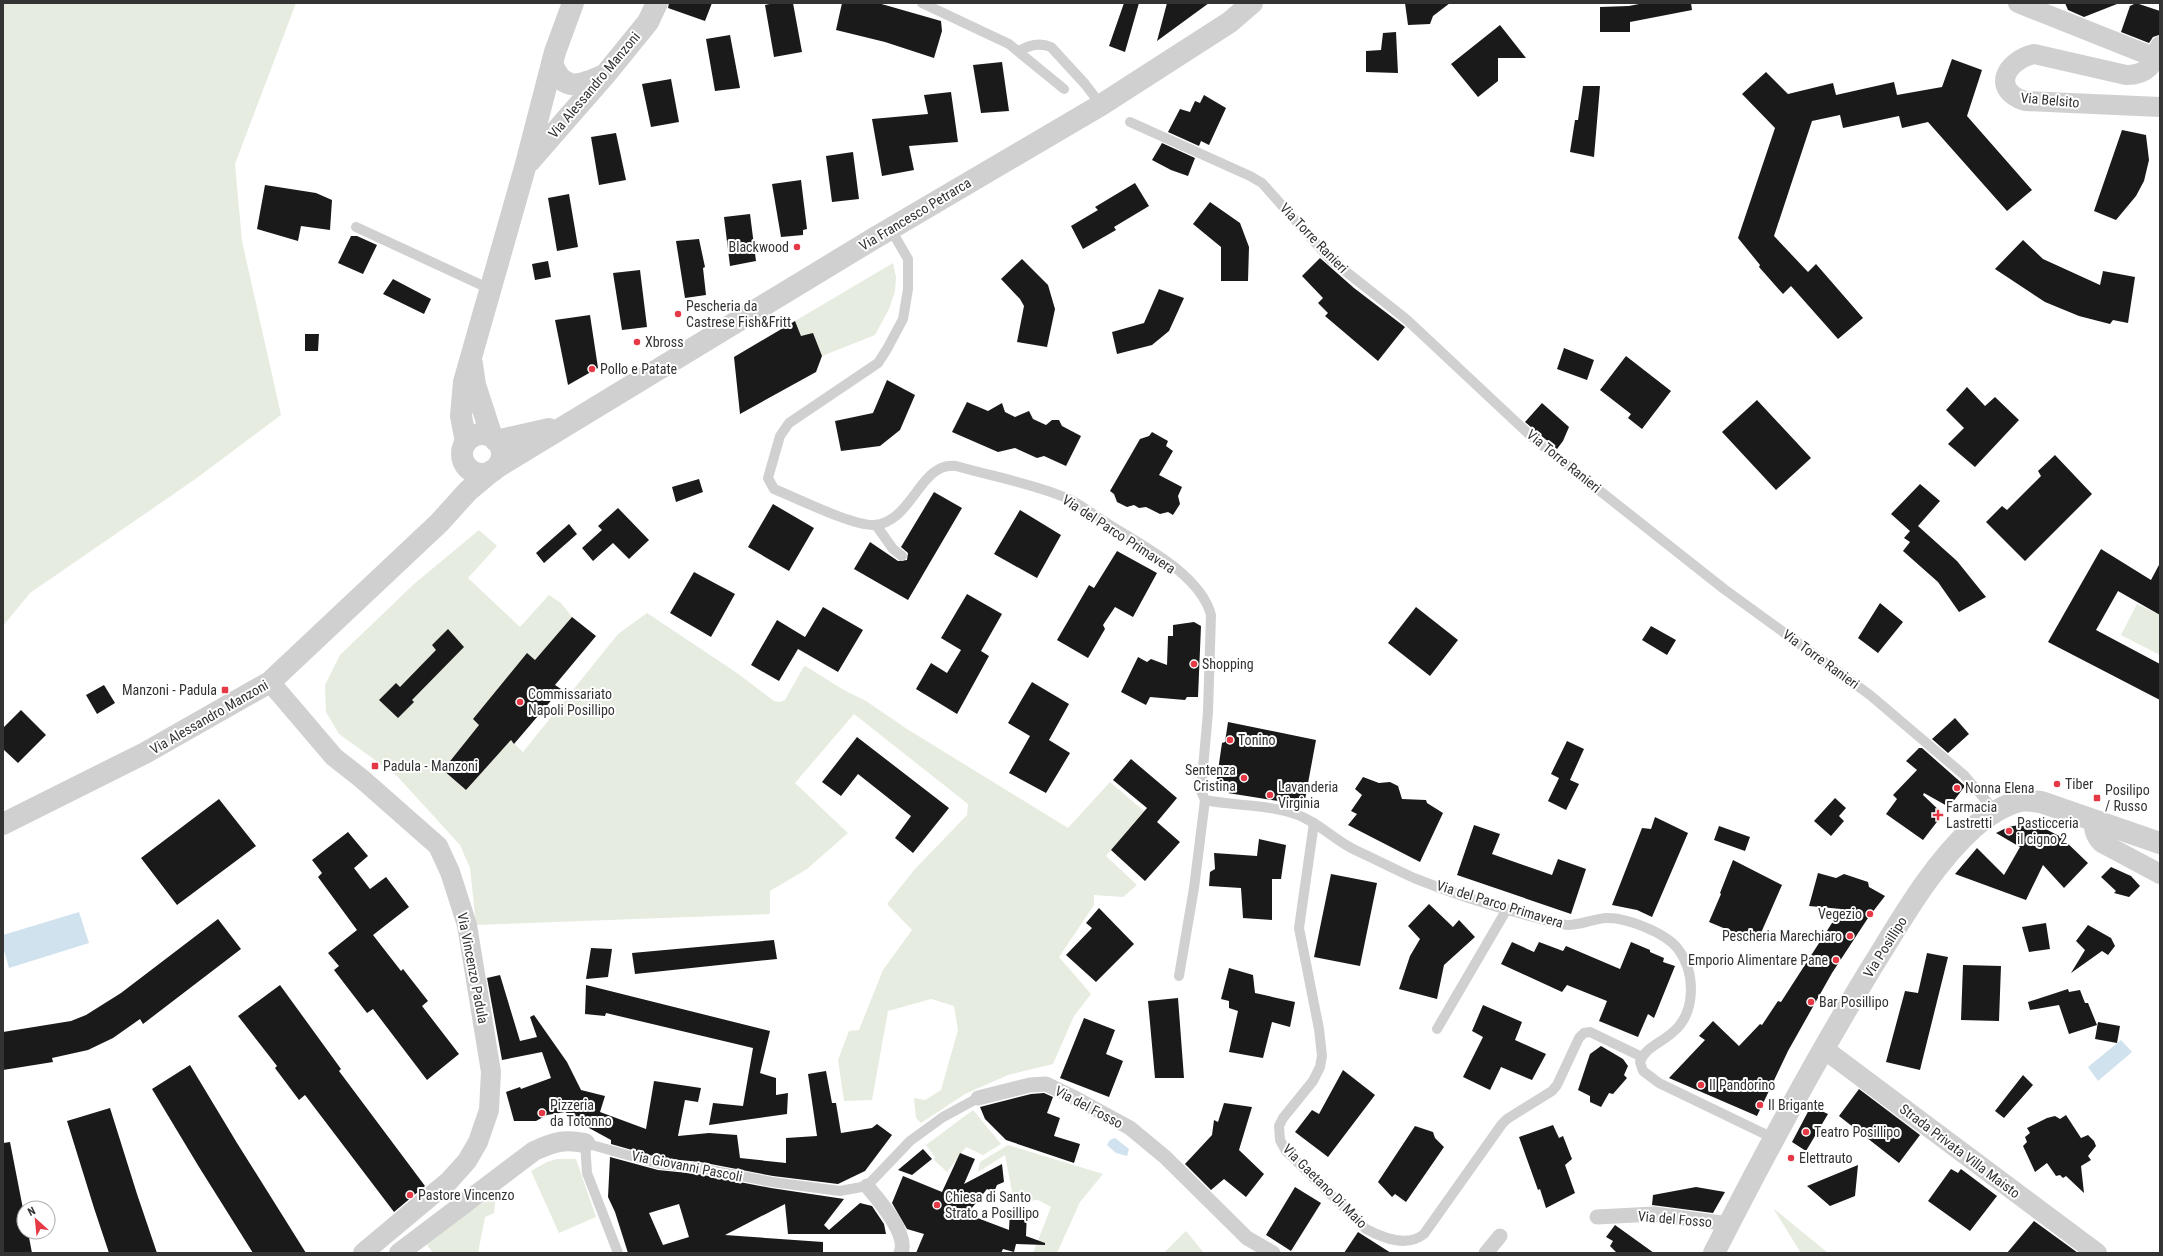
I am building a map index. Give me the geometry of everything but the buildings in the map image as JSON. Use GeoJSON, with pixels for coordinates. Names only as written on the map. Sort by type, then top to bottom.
{"type":"FeatureCollection","features":[{"type":"Feature","properties":{"kind":"street","name":"Via Alessandro Manzoni"},"geometry":{"type":"LineString","coordinates":[[456,504],[465,474],[465,452],[461,406],[464,382],[526,164],[552,64],[573,3]]}},
{"type":"Feature","properties":{"kind":"street","name":"Via Alessandro Manzoni"},"geometry":{"type":"LineString","coordinates":[[526,164],[605,75],[648,22],[657,3]]}},
{"type":"Feature","properties":{"kind":"street","name":"Via Francesco Petrarca"},"geometry":{"type":"LineString","coordinates":[[494,469],[890,228],[1101,105],[1230,22],[1252,3]]}},
{"type":"Feature","properties":{"kind":"street"},"geometry":{"type":"LineString","coordinates":[[2018,3],[2051,10],[2158,52]]}},
{"type":"Feature","properties":{"kind":"street","name":"Via Belsito"},"geometry":{"type":"LineString","coordinates":[[2158,52],[2152,65],[2136,75],[2126,75],[2034,54],[2022,56],[2008,69],[2005,79],[2008,90],[2014,97],[2025,101],[2160,107]]}},
{"type":"Feature","properties":{"kind":"street"},"geometry":{"type":"LineString","coordinates":[[552,64],[557,78],[566,83],[577,85],[605,75]]}},
{"type":"Feature","properties":{"kind":"street","name":"Via Alessandro Manzoni"},"geometry":{"type":"LineString","coordinates":[[472,353],[472,372],[494,439]]}},
{"type":"Feature","properties":{"kind":"street","name":"Via Francesco Petrarca"},"geometry":{"type":"LineString","coordinates":[[494,439],[547,429],[575,420]]}},
{"type":"Feature","properties":{"kind":"street"},"geometry":{"type":"LineString","coordinates":[[479,435],[494,439],[500,448],[501,456],[494,469],[484,474],[476,473],[470,470],[465,452],[472,437],[479,435]]}},
{"type":"Feature","properties":{"kind":"street","name":"Via Alessandro Manzoni"},"geometry":{"type":"LineString","coordinates":[[3,824],[145,753],[270,682],[439,523],[456,504],[494,469]]}},
{"type":"Feature","properties":{"kind":"street","name":"Via Vincenzo Padula"},"geometry":{"type":"LineString","coordinates":[[270,682],[334,757],[362,779],[438,846],[450,872],[467,925],[491,1072],[488,1110],[478,1142],[467,1161],[449,1181],[363,1253]]}},
{"type":"Feature","properties":{"kind":"street","name":"Via Posillipo"},"geometry":{"type":"LineString","coordinates":[[1714,1253],[1773,1138],[1901,919],[1947,856],[1974,828],[1996,812],[2021,801],[2041,802],[2160,843]]}},
{"type":"Feature","properties":{"kind":"street"},"geometry":{"type":"LineString","coordinates":[[2093,820],[2097,837],[2102,844],[2160,874]]}},
{"type":"Feature","properties":{"kind":"street","name":"Strada Privata Villa Maisto"},"geometry":{"type":"LineString","coordinates":[[1824,1049],[2097,1253]]}},
{"type":"Feature","properties":{"kind":"street","name":"Via del Fosso"},"geometry":{"type":"LineString","coordinates":[[978,1098],[1030,1085],[1046,1084],[1075,1098],[1130,1128],[1165,1157],[1247,1238],[1273,1253]]}},
{"type":"Feature","properties":{"kind":"street","name":"Via Giovanni Pascoli"},"geometry":{"type":"LineString","coordinates":[[399,1253],[534,1151],[554,1142],[569,1140],[585,1143]]}},
{"type":"Feature","properties":{"kind":"street"},"geometry":{"type":"LineString","coordinates":[[867,1186],[888,1212],[900,1238],[902,1253]]}},
{"type":"Feature","properties":{"kind":"street","name":"Via del Fosso"},"geometry":{"type":"LineString","coordinates":[[1597,1217],[1654,1214],[1729,1224]]}},
{"type":"Feature","properties":{"kind":"street"},"geometry":{"type":"LineString","coordinates":[[1486,1253],[1500,1236]]}},
{"type":"Feature","properties":{"kind":"lane"},"geometry":{"type":"LineString","coordinates":[[922,3],[1009,44],[1064,89]]}},
{"type":"Feature","properties":{"kind":"lane"},"geometry":{"type":"LineString","coordinates":[[1019,51],[1032,45],[1045,44],[1051,47],[1085,84],[1101,105]]}},
{"type":"Feature","properties":{"kind":"lane","name":"Via Torre Ranieri"},"geometry":{"type":"LineString","coordinates":[[1130,122],[1246,174],[1262,183],[1330,259],[1424,334],[1533,438],[1724,589],[1870,696],[1964,775],[1996,812]]}},
{"type":"Feature","properties":{"kind":"lane"},"geometry":{"type":"LineString","coordinates":[[356,227],[490,289]]}},
{"type":"Feature","properties":{"kind":"lane","name":"Via del Parco Primavera"},"geometry":{"type":"LineString","coordinates":[[890,228],[908,259],[908,289],[903,319],[887,350],[878,363],[789,423],[780,436],[768,478],[774,489],[857,523],[884,524],[894,519],[937,468],[948,465],[1066,497],[1168,563],[1197,589],[1208,606],[1211,615],[1208,712],[1202,791],[1205,800],[1194,888],[1179,976]]}},
{"type":"Feature","properties":{"kind":"lane"},"geometry":{"type":"LineString","coordinates":[[876,524],[893,549],[902,556]]}},
{"type":"Feature","properties":{"kind":"lane","name":"Via del Parco Primavera"},"geometry":{"type":"LineString","coordinates":[[1205,800],[1284,810],[1314,823],[1342,843],[1414,878],[1507,909],[1568,925],[1609,918],[1631,922],[1660,935],[1679,950],[1685,962],[1692,992],[1689,1008],[1684,1020],[1674,1032],[1642,1057]]}},
{"type":"Feature","properties":{"kind":"lane","name":"Via Gaetano Di Maio"},"geometry":{"type":"LineString","coordinates":[[1314,823],[1299,928],[1319,1029],[1322,1056],[1320,1067],[1313,1081],[1283,1118],[1278,1131],[1280,1140],[1286,1151],[1366,1229],[1382,1237],[1403,1241],[1414,1240],[1424,1234],[1502,1124],[1507,1119],[1552,1091],[1557,1085],[1579,1038],[1584,1033],[1590,1032],[1642,1057]]}},
{"type":"Feature","properties":{"kind":"lane"},"geometry":{"type":"LineString","coordinates":[[1437,1029],[1507,909]]}},
{"type":"Feature","properties":{"kind":"lane"},"geometry":{"type":"LineString","coordinates":[[1642,1057],[1640,1066],[1647,1076],[1773,1138]]}},
{"type":"Feature","properties":{"kind":"lane","name":"Via del Fosso"},"geometry":{"type":"LineString","coordinates":[[867,1186],[910,1141],[943,1117],[978,1098]]}},
{"type":"Feature","properties":{"kind":"lane"},"geometry":{"type":"LineString","coordinates":[[585,1143],[587,1173],[618,1253]]}},
{"type":"Feature","properties":{"kind":"lane","name":"Via Giovanni Pascoli"},"geometry":{"type":"LineString","coordinates":[[585,1143],[659,1164],[699,1168],[772,1182],[840,1190],[867,1186]]}},
{"type":"Feature","properties":{"kind":"shaded area"},"geometry":{"type":"Polygon","coordinates":[[[3,3],[296,3],[235,164],[242,241],[281,415],[194,480],[30,593],[3,626],[3,3]]]}},
{"type":"Feature","properties":{"kind":"shaded area"},"geometry":{"type":"Polygon","coordinates":[[[893,263],[896,277],[895,291],[889,309],[875,335],[822,356],[813,334],[801,336],[795,321],[893,263]]]}},
{"type":"Feature","properties":{"kind":"shaded area"},"geometry":{"type":"Polygon","coordinates":[[[479,530],[497,546],[468,578],[520,627],[549,595],[561,603],[572,617],[535,660],[473,719],[479,725],[443,770],[466,790],[511,740],[523,752],[618,634],[647,613],[737,673],[774,701],[780,702],[785,700],[803,668],[805,666],[807,667],[842,689],[866,701],[907,729],[1068,828],[1110,782],[1144,811],[1106,856],[1137,885],[1123,897],[1094,895],[1094,905],[1059,957],[1091,994],[1074,1016],[1053,1064],[1008,1075],[965,1094],[921,1123],[916,1118],[914,1098],[925,1100],[941,1090],[958,1030],[954,1006],[931,999],[888,1011],[872,1100],[844,1101],[838,1060],[849,1031],[859,1030],[883,970],[912,930],[887,904],[915,869],[967,815],[968,804],[854,714],[795,783],[848,833],[807,869],[770,891],[770,914],[476,925],[470,868],[460,845],[397,776],[339,734],[326,712],[325,685],[340,655],[414,584],[479,530]]]}},
{"type":"Feature","properties":{"kind":"shaded area"},"geometry":{"type":"Polygon","coordinates":[[[2137,604],[2160,615],[2160,655],[2121,635],[2137,604]]]}},
{"type":"Feature","properties":{"kind":"shaded area"},"geometry":{"type":"Polygon","coordinates":[[[973,1110],[1001,1144],[983,1155],[966,1147],[947,1172],[934,1160],[935,1157],[926,1145],[973,1110]]]}},
{"type":"Feature","properties":{"kind":"shaded area"},"geometry":{"type":"Polygon","coordinates":[[[1008,1145],[1103,1174],[1080,1202],[1057,1253],[1033,1253],[1051,1207],[1038,1200],[1014,1202],[1005,1155],[978,1172],[980,1162],[1008,1145]]]}},
{"type":"Feature","properties":{"kind":"shaded area"},"geometry":{"type":"Polygon","coordinates":[[[557,1159],[576,1159],[596,1217],[559,1233],[531,1171],[547,1162],[557,1159]]]}},
{"type":"Feature","properties":{"kind":"shaded area"},"geometry":{"type":"Polygon","coordinates":[[[496,1194],[494,1213],[485,1217],[478,1253],[433,1253],[427,1245],[438,1233],[496,1194]]]}},
{"type":"Feature","properties":{"kind":"shaded area"},"geometry":{"type":"Polygon","coordinates":[[[1773,1208],[1828,1253],[1801,1253],[1773,1208]]]}},
{"type":"Feature","properties":{"kind":"shaded area"},"geometry":{"type":"Polygon","coordinates":[[[1186,1231],[1204,1253],[1164,1253],[1186,1231]]]}},
{"type":"Feature","properties":{"kind":"water"},"geometry":{"type":"Polygon","coordinates":[[[79,912],[89,943],[9,968],[3,947],[3,935],[79,912]]]}},
{"type":"Feature","properties":{"kind":"water"},"geometry":{"type":"Polygon","coordinates":[[[2121,1040],[2132,1052],[2098,1081],[2088,1067],[2121,1040]]]}},
{"type":"Feature","properties":{"kind":"water"},"geometry":{"type":"Polygon","coordinates":[[[1115,1138],[1129,1149],[1127,1156],[1116,1153],[1107,1145],[1110,1140],[1115,1138]]]}},
{"type":"Feature","properties":{"kind":"place","name":"Blackwood"},"geometry":{"type":"Point","coordinates":[797,247]}},
{"type":"Feature","properties":{"kind":"place","name":"Pescheria da Castrese Fish&Fritt"},"geometry":{"type":"Point","coordinates":[678,314]}},
{"type":"Feature","properties":{"kind":"place","name":"Xbross"},"geometry":{"type":"Point","coordinates":[637,342]}},
{"type":"Feature","properties":{"kind":"place","name":"Pollo e Patate"},"geometry":{"type":"Point","coordinates":[592,369]}},
{"type":"Feature","properties":{"kind":"place","name":"Shopping"},"geometry":{"type":"Point","coordinates":[1194,664]}},
{"type":"Feature","properties":{"kind":"place","name":"Manzoni - Padula"},"geometry":{"type":"Point","coordinates":[225,690]}},
{"type":"Feature","properties":{"kind":"place","name":"Commissariato Napoli Posillipo"},"geometry":{"type":"Point","coordinates":[520,702]}},
{"type":"Feature","properties":{"kind":"place","name":"Tonino"},"geometry":{"type":"Point","coordinates":[1230,740]}},
{"type":"Feature","properties":{"kind":"place","name":"Padula - Manzoni"},"geometry":{"type":"Point","coordinates":[375,766]}},
{"type":"Feature","properties":{"kind":"place","name":"Sentenza Cristina"},"geometry":{"type":"Point","coordinates":[1244,778]}},
{"type":"Feature","properties":{"kind":"place","name":"Tiber"},"geometry":{"type":"Point","coordinates":[2057,784]}},
{"type":"Feature","properties":{"kind":"place","name":"Nonna Elena"},"geometry":{"type":"Point","coordinates":[1957,788]}},
{"type":"Feature","properties":{"kind":"place","name":"Lavanderia Virginia"},"geometry":{"type":"Point","coordinates":[1270,795]}},
{"type":"Feature","properties":{"kind":"place","name":"Posilipo / Russo"},"geometry":{"type":"Point","coordinates":[2097,798]}},
{"type":"Feature","properties":{"kind":"place","name":"Farmacia Lastretti"},"geometry":{"type":"Point","coordinates":[1938,815]}},
{"type":"Feature","properties":{"kind":"place","name":"Pasticceria il cigno 2"},"geometry":{"type":"Point","coordinates":[2009,831]}},
{"type":"Feature","properties":{"kind":"place","name":"Vegezio"},"geometry":{"type":"Point","coordinates":[1870,914]}},
{"type":"Feature","properties":{"kind":"place","name":"Pescheria Marechiaro"},"geometry":{"type":"Point","coordinates":[1850,936]}},
{"type":"Feature","properties":{"kind":"place","name":"Emporio Alimentare Pane"},"geometry":{"type":"Point","coordinates":[1836,960]}},
{"type":"Feature","properties":{"kind":"place","name":"Bar Posillipo"},"geometry":{"type":"Point","coordinates":[1811,1002]}},
{"type":"Feature","properties":{"kind":"place","name":"Il Pandorino"},"geometry":{"type":"Point","coordinates":[1701,1085]}},
{"type":"Feature","properties":{"kind":"place","name":"Il Brigante"},"geometry":{"type":"Point","coordinates":[1760,1105]}},
{"type":"Feature","properties":{"kind":"place","name":"Pizzeria da Totonno"},"geometry":{"type":"Point","coordinates":[542,1113]}},
{"type":"Feature","properties":{"kind":"place","name":"Teatro Posillipo"},"geometry":{"type":"Point","coordinates":[1806,1132]}},
{"type":"Feature","properties":{"kind":"place","name":"Elettrauto"},"geometry":{"type":"Point","coordinates":[1791,1158]}},
{"type":"Feature","properties":{"kind":"place","name":"Pastore Vincenzo"},"geometry":{"type":"Point","coordinates":[410,1195]}},
{"type":"Feature","properties":{"kind":"place","name":"Chiesa di Santo Strato a Posillipo"},"geometry":{"type":"Point","coordinates":[937,1205]}}]}
